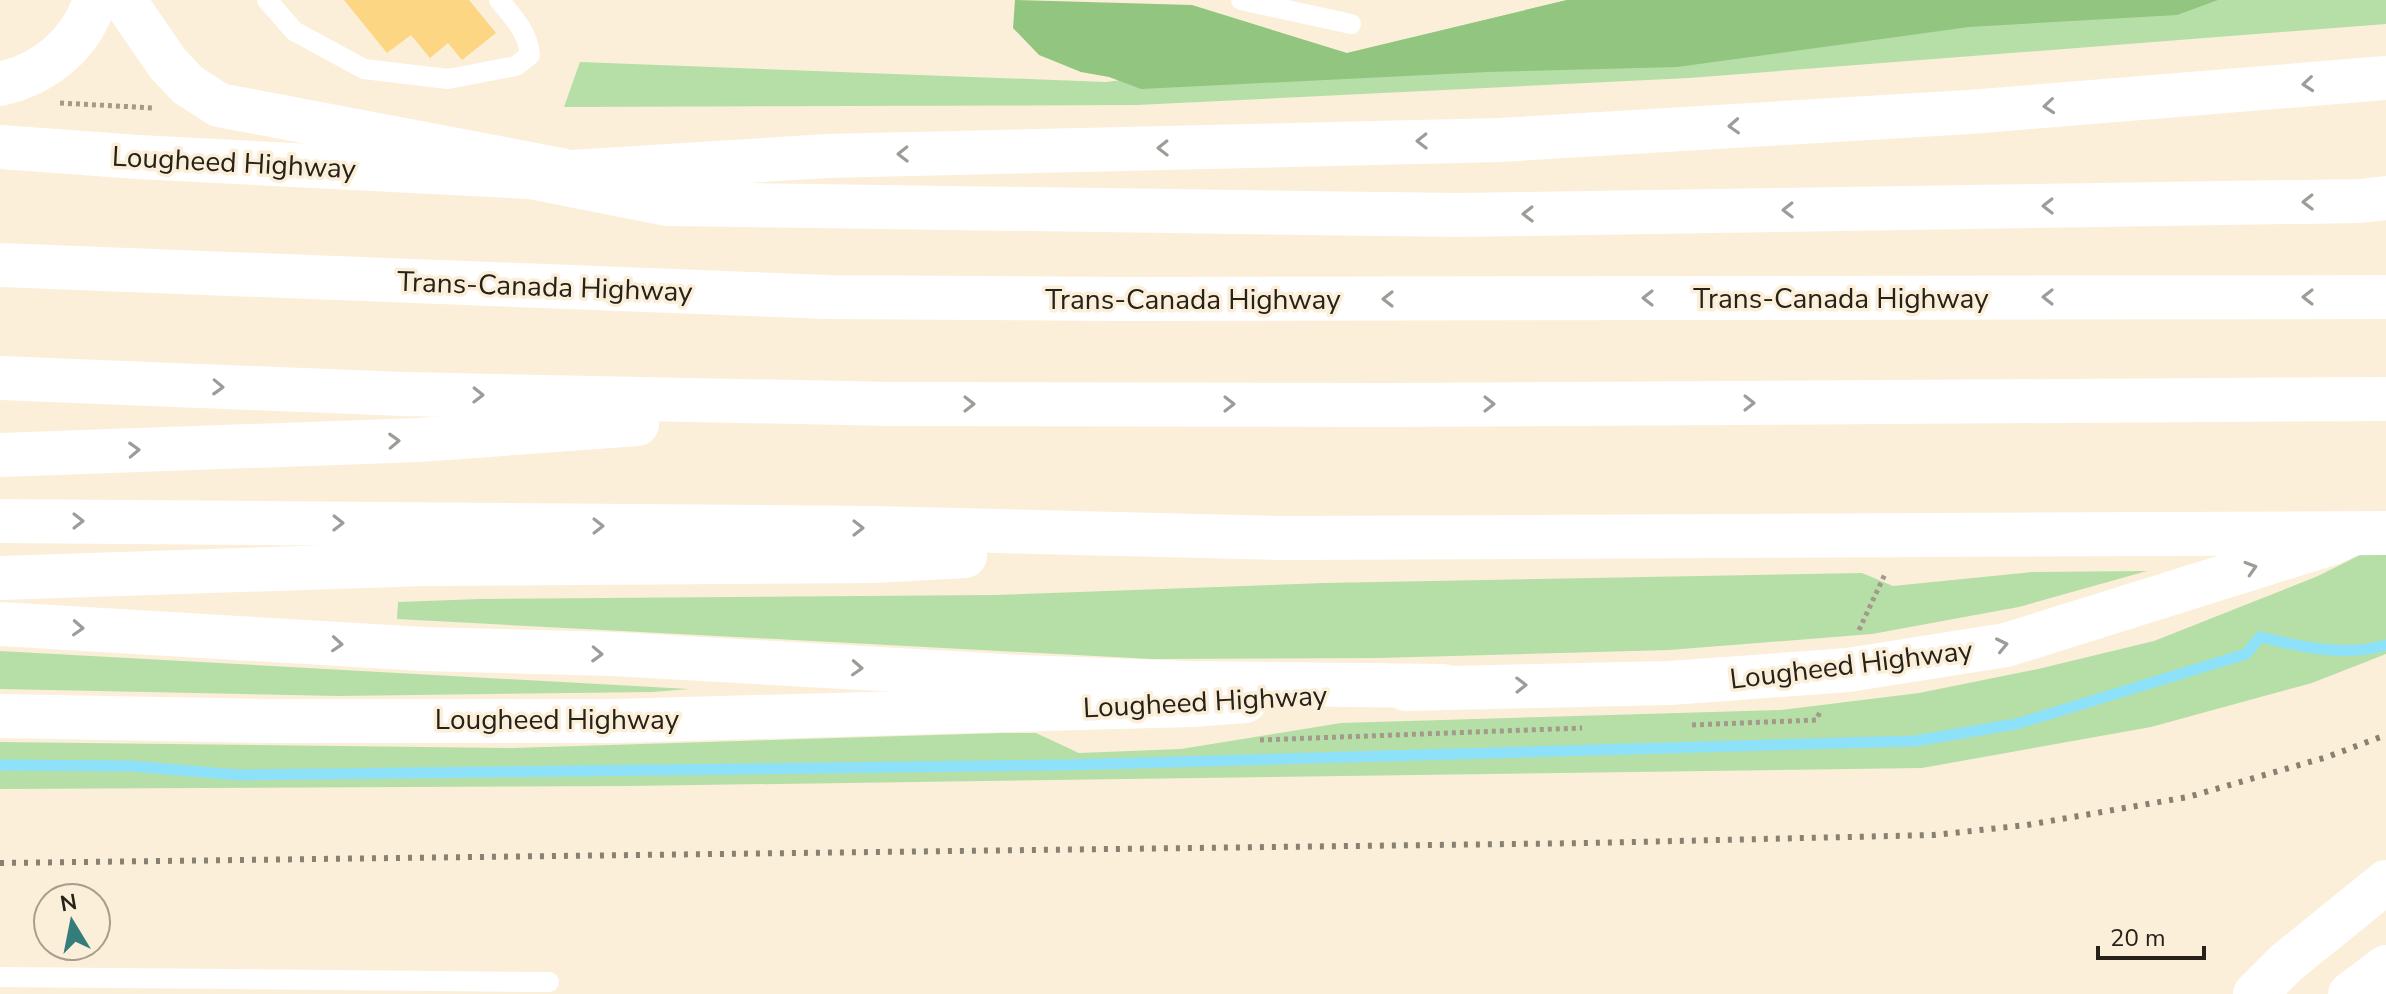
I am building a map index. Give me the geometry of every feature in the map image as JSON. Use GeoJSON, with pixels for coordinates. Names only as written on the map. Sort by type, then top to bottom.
{"type":"FeatureCollection","features":[{"type":"Feature","properties":{"kind":"main road"},"geometry":{"type":"LineString","coordinates":[[0,84],[27,76],[59,56],[80,32],[95,0]]}},
{"type":"Feature","properties":{"kind":"main road"},"geometry":{"type":"LineString","coordinates":[[124,0],[168,64],[188,85],[219,105],[551,174],[827,156],[1500,140],[1969,112],[2386,78]]}},
{"type":"Feature","properties":{"kind":"main road","name":"Lougheed Highway"},"geometry":{"type":"LineString","coordinates":[[0,147],[138,157],[551,174],[667,204],[1458,215],[2360,201],[2386,198]]}},
{"type":"Feature","properties":{"kind":"main road","name":"Trans-Canada Highway"},"geometry":{"type":"LineString","coordinates":[[0,265],[828,297],[2386,297]]}},
{"type":"Feature","properties":{"kind":"main road"},"geometry":{"type":"LineString","coordinates":[[0,378],[403,394],[891,404],[1388,405],[2386,399]]}},
{"type":"Feature","properties":{"kind":"main road"},"geometry":{"type":"LineString","coordinates":[[0,455],[419,440],[891,404]]}},
{"type":"Feature","properties":{"kind":"main road","name":"Lougheed Highway"},"geometry":{"type":"LineString","coordinates":[[0,716],[271,721],[614,721],[1191,705],[1443,686],[1670,683],[1819,673],[2006,645],[2332,543],[2386,518]]}},
{"type":"Feature","properties":{"kind":"main road"},"geometry":{"type":"LineString","coordinates":[[0,521],[874,528],[1280,538],[2386,533]]}},
{"type":"Feature","properties":{"kind":"main road"},"geometry":{"type":"LineString","coordinates":[[0,578],[424,564],[875,561],[1280,538]]}},
{"type":"Feature","properties":{"kind":"main road"},"geometry":{"type":"LineString","coordinates":[[0,624],[424,649],[613,654],[1022,677],[1189,683],[1443,686]]}},
{"type":"Feature","properties":{"kind":"main road"},"geometry":{"type":"LineString","coordinates":[[2255,994],[2286,963],[2386,882]]}},
{"type":"Feature","properties":{"kind":"main road"},"geometry":{"type":"LineString","coordinates":[[2350,994],[2386,967]]}},
{"type":"Feature","properties":{"kind":"lane"},"geometry":{"type":"LineString","coordinates":[[267,0],[294,31],[364,69],[448,79],[516,66],[530,55],[529,43],[521,27],[499,0]]}},
{"type":"Feature","properties":{"kind":"lane"},"geometry":{"type":"LineString","coordinates":[[1241,0],[1351,24]]}},
{"type":"Feature","properties":{"kind":"lane"},"geometry":{"type":"LineString","coordinates":[[0,977],[549,982]]}},
{"type":"Feature","properties":{"kind":"path"},"geometry":{"type":"LineString","coordinates":[[46,102],[183,110],[219,105]]}},
{"type":"Feature","properties":{"kind":"green space"},"geometry":{"type":"Polygon","coordinates":[[[1015,0],[1192,5],[1347,53],[1567,0],[2218,0],[2177,15],[1969,27],[1677,67],[1487,72],[1141,89],[1109,77],[1081,72],[1039,55],[1013,28],[1015,0]]]}},
{"type":"Feature","properties":{"kind":"green space"},"geometry":{"type":"Polygon","coordinates":[[[1567,0],[2386,0],[2386,24],[1689,78],[1137,105],[564,107],[580,62],[1106,82],[1347,53],[1567,0]]]}},
{"type":"Feature","properties":{"kind":"green space"},"geometry":{"type":"Polygon","coordinates":[[[2386,542],[2386,654],[2312,683],[2151,727],[1922,768],[628,786],[0,789],[0,742],[512,748],[1036,733],[1079,753],[1181,749],[1341,723],[1781,710],[1919,693],[2154,641],[2318,576],[2386,542]]]}},
{"type":"Feature","properties":{"kind":"green space"},"geometry":{"type":"Polygon","coordinates":[[[2147,571],[2019,607],[1872,634],[1669,650],[1379,658],[1151,659],[397,619],[398,602],[480,599],[994,595],[1324,583],[1862,573],[1893,586],[2033,572],[2147,571]]]}},
{"type":"Feature","properties":{"kind":"green space"},"geometry":{"type":"Polygon","coordinates":[[[0,651],[689,689],[338,696],[0,689],[0,651]]]}},
{"type":"Feature","properties":{"kind":"building"},"geometry":{"type":"Polygon","coordinates":[[[344,0],[469,0],[496,33],[462,60],[448,43],[430,58],[411,35],[387,53],[344,0]]]}},
{"type":"Feature","properties":{"kind":"waterway"},"geometry":{"type":"LineString","coordinates":[[0,765],[130,766],[238,775],[1064,765],[1915,741],[2016,724],[2246,654],[2260,637],[2339,650],[2386,645]]}},
{"type":"Feature","properties":{"kind":"railway"},"geometry":{"type":"LineString","coordinates":[[0,863],[1590,843],[1934,835],[2027,825],[2188,797],[2327,757],[2386,735]]}}]}
